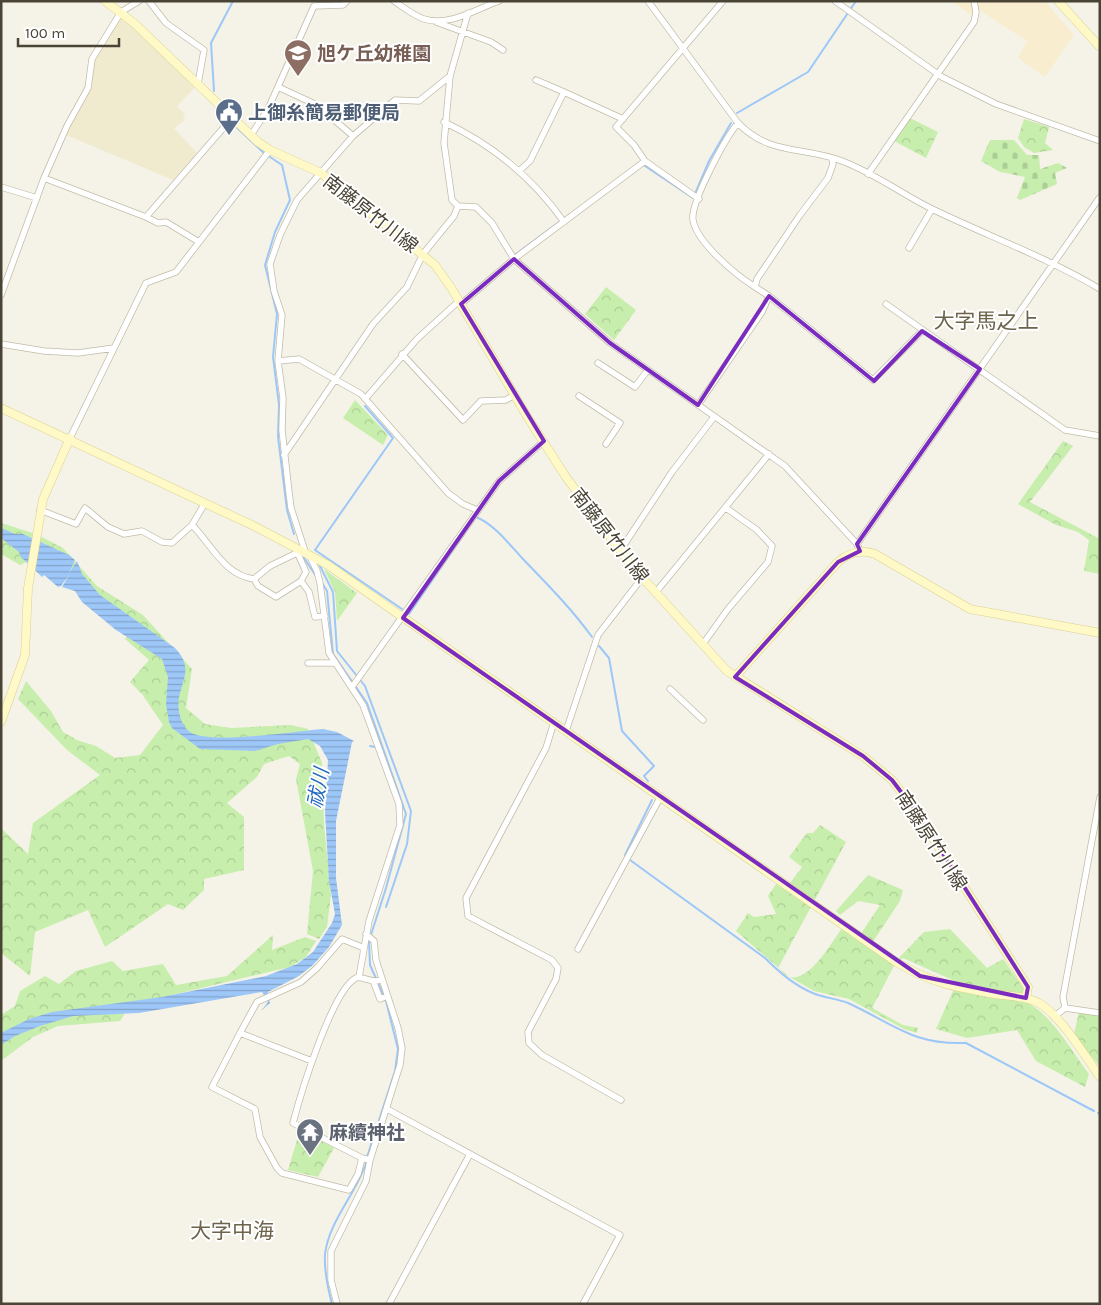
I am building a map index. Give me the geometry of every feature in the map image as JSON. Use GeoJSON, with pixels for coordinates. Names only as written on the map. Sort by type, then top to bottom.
{"type":"FeatureCollection","features":[{"type":"Feature","properties":{"kind":"street","name":"南藤原竹川線"},"geometry":{"type":"LineString","coordinates":[[104,1],[121,12],[251,135],[270,150],[321,173],[423,254],[435,266],[460,302],[514,395],[566,477],[620,551],[642,578],[735,677],[863,756],[892,780],[917,813],[1028,987],[1026,998]]}},
{"type":"Feature","properties":{"kind":"street"},"geometry":{"type":"LineString","coordinates":[[1,295],[44,178],[67,126],[88,88],[92,59],[121,12],[139,1]]}},
{"type":"Feature","properties":{"kind":"street"},"geometry":{"type":"LineString","coordinates":[[149,1],[166,23],[204,50],[198,84]]}},
{"type":"Feature","properties":{"kind":"street"},"geometry":{"type":"LineString","coordinates":[[251,135],[268,109],[314,6],[343,5],[347,1]]}},
{"type":"Feature","properties":{"kind":"street"},"geometry":{"type":"LineString","coordinates":[[394,1],[422,19],[436,22],[491,42],[503,50]]}},
{"type":"Feature","properties":{"kind":"street"},"geometry":{"type":"LineString","coordinates":[[436,22],[468,13],[499,1]]}},
{"type":"Feature","properties":{"kind":"street"},"geometry":{"type":"LineString","coordinates":[[648,1],[738,123],[750,135],[764,143],[832,158],[868,174],[932,208],[1054,263],[1100,289]]}},
{"type":"Feature","properties":{"kind":"street"},"geometry":{"type":"LineString","coordinates":[[698,198],[643,164],[634,145],[616,127],[723,1]]}},
{"type":"Feature","properties":{"kind":"street"},"geometry":{"type":"LineString","coordinates":[[835,1],[937,73],[996,104],[1100,141]]}},
{"type":"Feature","properties":{"kind":"street"},"geometry":{"type":"LineString","coordinates":[[868,174],[974,22],[976,12],[974,1]]}},
{"type":"Feature","properties":{"kind":"street"},"geometry":{"type":"LineString","coordinates":[[1058,1],[1100,47]]}},
{"type":"Feature","properties":{"kind":"street"},"geometry":{"type":"LineString","coordinates":[[468,13],[450,76],[444,122],[444,142],[452,200],[458,206],[476,208],[492,223],[514,259],[610,343],[769,454],[791,473],[859,547],[875,554],[970,609],[1100,633]]}},
{"type":"Feature","properties":{"kind":"street"},"geometry":{"type":"LineString","coordinates":[[254,579],[258,586],[276,597],[301,581],[306,572],[303,552],[290,508],[284,455],[283,398],[278,361],[282,315],[274,290],[270,264],[277,241],[298,200],[353,136],[395,100],[419,101],[450,76]]}},
{"type":"Feature","properties":{"kind":"street"},"geometry":{"type":"LineString","coordinates":[[536,80],[623,118]]}},
{"type":"Feature","properties":{"kind":"street"},"geometry":{"type":"LineString","coordinates":[[278,88],[317,105],[353,136]]}},
{"type":"Feature","properties":{"kind":"street"},"geometry":{"type":"LineString","coordinates":[[519,171],[530,161],[564,92]]}},
{"type":"Feature","properties":{"kind":"street"},"geometry":{"type":"LineString","coordinates":[[146,217],[232,118]]}},
{"type":"Feature","properties":{"kind":"street"},"geometry":{"type":"LineString","coordinates":[[444,122],[492,148],[542,193],[563,220]]}},
{"type":"Feature","properties":{"kind":"street"},"geometry":{"type":"LineString","coordinates":[[738,123],[728,134],[698,198],[692,217],[694,226],[723,262],[738,276],[769,296],[873,380],[922,331]]}},
{"type":"Feature","properties":{"kind":"street"},"geometry":{"type":"LineString","coordinates":[[1,722],[25,655],[30,572],[40,510],[48,482],[146,284],[176,272],[270,150]]}},
{"type":"Feature","properties":{"kind":"street"},"geometry":{"type":"LineString","coordinates":[[755,287],[757,279],[800,215],[828,178],[833,164],[832,158]]}},
{"type":"Feature","properties":{"kind":"street"},"geometry":{"type":"LineString","coordinates":[[366,398],[402,354],[460,302],[563,220],[643,164]]}},
{"type":"Feature","properties":{"kind":"street"},"geometry":{"type":"LineString","coordinates":[[44,178],[158,223],[166,222],[199,242]]}},
{"type":"Feature","properties":{"kind":"street"},"geometry":{"type":"LineString","coordinates":[[1,187],[37,198]]}},
{"type":"Feature","properties":{"kind":"street"},"geometry":{"type":"LineString","coordinates":[[735,677],[838,562],[859,547],[1100,197]]}},
{"type":"Feature","properties":{"kind":"street"},"geometry":{"type":"LineString","coordinates":[[284,455],[374,324],[407,287],[423,254],[454,216],[458,206]]}},
{"type":"Feature","properties":{"kind":"street"},"geometry":{"type":"LineString","coordinates":[[909,248],[932,208]]}},
{"type":"Feature","properties":{"kind":"street"},"geometry":{"type":"LineString","coordinates":[[698,405],[762,312],[769,296]]}},
{"type":"Feature","properties":{"kind":"street"},"geometry":{"type":"LineString","coordinates":[[886,304],[1065,430],[1100,436]]}},
{"type":"Feature","properties":{"kind":"street"},"geometry":{"type":"LineString","coordinates":[[1,344],[44,351],[78,353],[114,348]]}},
{"type":"Feature","properties":{"kind":"street"},"geometry":{"type":"LineString","coordinates":[[402,354],[463,420],[481,402],[506,400],[514,395]]}},
{"type":"Feature","properties":{"kind":"street"},"geometry":{"type":"LineString","coordinates":[[278,361],[299,359],[366,398],[427,471],[448,493],[463,504],[477,510]]}},
{"type":"Feature","properties":{"kind":"street"},"geometry":{"type":"LineString","coordinates":[[598,363],[634,387],[647,370]]}},
{"type":"Feature","properties":{"kind":"street"},"geometry":{"type":"LineString","coordinates":[[579,396],[620,423],[606,444]]}},
{"type":"Feature","properties":{"kind":"street"},"geometry":{"type":"LineString","coordinates":[[1,408],[70,438],[303,552],[403,618],[920,976],[950,986],[1026,998],[1038,1003],[1054,1016],[1100,1077]]}},
{"type":"Feature","properties":{"kind":"street"},"geometry":{"type":"LineString","coordinates":[[620,551],[672,472],[714,417]]}},
{"type":"Feature","properties":{"kind":"street"},"geometry":{"type":"LineString","coordinates":[[353,686],[499,481],[544,442]]}},
{"type":"Feature","properties":{"kind":"street"},"geometry":{"type":"LineString","coordinates":[[656,592],[769,454]]}},
{"type":"Feature","properties":{"kind":"street"},"geometry":{"type":"LineString","coordinates":[[40,510],[76,524],[85,508],[108,528],[124,534],[142,531],[162,542],[172,543],[192,525],[205,503]]}},
{"type":"Feature","properties":{"kind":"street"},"geometry":{"type":"LineString","coordinates":[[704,644],[728,610],[768,562],[772,546],[757,530],[726,508]]}},
{"type":"Feature","properties":{"kind":"street"},"geometry":{"type":"LineString","coordinates":[[192,525],[204,537],[213,553],[241,577],[254,579],[270,566],[303,552]]}},
{"type":"Feature","properties":{"kind":"street"},"geometry":{"type":"LineString","coordinates":[[303,552],[318,574],[328,648],[335,663],[353,686],[363,705],[400,804],[400,825],[366,934],[360,977]]}},
{"type":"Feature","properties":{"kind":"street"},"geometry":{"type":"LineString","coordinates":[[566,731],[598,635],[642,578]]}},
{"type":"Feature","properties":{"kind":"street"},"geometry":{"type":"LineString","coordinates":[[301,581],[310,592],[315,618],[325,616]]}},
{"type":"Feature","properties":{"kind":"street"},"geometry":{"type":"LineString","coordinates":[[308,664],[335,663]]}},
{"type":"Feature","properties":{"kind":"street"},"geometry":{"type":"LineString","coordinates":[[670,689],[703,720]]}},
{"type":"Feature","properties":{"kind":"street"},"geometry":{"type":"LineString","coordinates":[[554,722],[546,748],[466,898],[465,906],[468,916],[552,960],[558,968],[556,979],[528,1032],[529,1043],[542,1055],[621,1100]]}},
{"type":"Feature","properties":{"kind":"street"},"geometry":{"type":"LineString","coordinates":[[578,949],[661,796]]}},
{"type":"Feature","properties":{"kind":"street"},"geometry":{"type":"LineString","coordinates":[[1065,1008],[1063,997],[1100,797]]}},
{"type":"Feature","properties":{"kind":"street"},"geometry":{"type":"LineString","coordinates":[[337,1304],[331,1280],[330,1251],[366,1181],[370,1160],[400,1065],[402,1048],[398,1028],[376,960],[374,941],[366,934]]}},
{"type":"Feature","properties":{"kind":"street"},"geometry":{"type":"LineString","coordinates":[[362,1158],[358,1174],[349,1190],[287,1174],[277,1168],[260,1137],[255,1109],[212,1087],[257,1002],[301,982],[317,968],[342,939],[364,948]]}},
{"type":"Feature","properties":{"kind":"street"},"geometry":{"type":"LineString","coordinates":[[370,1160],[362,1158],[293,1123],[312,1061],[336,1006],[355,978],[360,977],[374,983],[382,980]]}},
{"type":"Feature","properties":{"kind":"street"},"geometry":{"type":"LineString","coordinates":[[374,983],[380,999],[387,996]]}},
{"type":"Feature","properties":{"kind":"street"},"geometry":{"type":"LineString","coordinates":[[1054,1016],[1065,1008],[1100,1013]]}},
{"type":"Feature","properties":{"kind":"street"},"geometry":{"type":"LineString","coordinates":[[240,1033],[312,1061]]}},
{"type":"Feature","properties":{"kind":"street"},"geometry":{"type":"LineString","coordinates":[[387,1109],[620,1235],[583,1304]]}},
{"type":"Feature","properties":{"kind":"street"},"geometry":{"type":"LineString","coordinates":[[389,1304],[470,1154]]}},
{"type":"Feature","properties":{"kind":"highlighted area"},"geometry":{"type":"Polygon","coordinates":[[[514,259],[610,343],[698,405],[769,296],[874,381],[922,331],[980,369],[857,544],[860,551],[838,562],[735,677],[863,756],[892,780],[917,813],[1028,987],[1026,998],[920,976],[403,618],[499,481],[544,441],[461,304],[514,259]]]}},
{"type":"Feature","properties":{"kind":"shaded area"},"geometry":{"type":"Polygon","coordinates":[[[951,1],[1045,1],[1074,35],[1045,77],[1018,58],[1027,41],[979,10],[971,15],[951,1]]]}},
{"type":"Feature","properties":{"kind":"shaded area"},"geometry":{"type":"Polygon","coordinates":[[[124,17],[196,86],[177,106],[185,114],[183,117],[185,120],[174,128],[197,153],[173,180],[66,135],[91,90],[94,60],[119,18],[124,17]]]}},
{"type":"Feature","properties":{"kind":"green space"},"geometry":{"type":"Polygon","coordinates":[[[910,118],[938,132],[926,158],[894,141],[910,118]]]}},
{"type":"Feature","properties":{"kind":"green space"},"geometry":{"type":"Polygon","coordinates":[[[1024,119],[1049,127],[1045,143],[1053,150],[1034,153],[1024,147],[1018,138],[1024,119]]]}},
{"type":"Feature","properties":{"kind":"green space"},"geometry":{"type":"Polygon","coordinates":[[[990,140],[1014,140],[1027,155],[1039,155],[1040,169],[1058,163],[1067,168],[1055,173],[1057,184],[1020,200],[1017,198],[1025,177],[1000,172],[981,161],[990,140]]]}},
{"type":"Feature","properties":{"kind":"green space"},"geometry":{"type":"Polygon","coordinates":[[[606,287],[636,310],[614,340],[585,314],[606,287]]]}},
{"type":"Feature","properties":{"kind":"green space"},"geometry":{"type":"Polygon","coordinates":[[[355,400],[388,435],[383,445],[343,418],[355,400]]]}},
{"type":"Feature","properties":{"kind":"green space"},"geometry":{"type":"Polygon","coordinates":[[[1063,441],[1073,446],[1030,502],[1100,539],[1100,574],[1084,571],[1089,540],[1078,532],[1056,525],[1018,504],[1063,441]]]}},
{"type":"Feature","properties":{"kind":"green space"},"geometry":{"type":"Polygon","coordinates":[[[1,523],[36,534],[63,548],[97,586],[143,615],[192,669],[186,708],[205,724],[231,728],[291,725],[308,729],[322,763],[324,824],[331,895],[327,927],[319,939],[307,934],[313,871],[296,779],[300,764],[289,756],[264,764],[257,777],[227,803],[244,817],[244,870],[204,879],[204,890],[183,910],[168,904],[105,947],[88,910],[35,932],[30,976],[1,953],[1,828],[28,854],[33,823],[100,775],[67,750],[18,699],[26,681],[51,711],[63,732],[77,740],[96,746],[115,758],[140,755],[163,725],[142,694],[130,682],[149,660],[125,639],[136,624],[75,579],[63,556],[47,552],[20,565],[1,554],[1,523]]]}},
{"type":"Feature","properties":{"kind":"green space"},"geometry":{"type":"Polygon","coordinates":[[[324,569],[357,593],[337,621],[335,592],[324,569]]]}},
{"type":"Feature","properties":{"kind":"green space"},"geometry":{"type":"Polygon","coordinates":[[[820,825],[846,842],[778,968],[736,931],[748,913],[754,917],[776,914],[768,896],[776,884],[785,890],[802,867],[789,857],[807,833],[813,833],[820,825]]]}},
{"type":"Feature","properties":{"kind":"green space"},"geometry":{"type":"Polygon","coordinates":[[[868,875],[903,890],[900,901],[870,946],[893,964],[924,932],[950,929],[987,968],[1003,959],[1024,989],[1022,1001],[1032,1005],[1041,1012],[1059,1032],[1089,1074],[1085,1087],[1036,1061],[1017,1030],[967,1038],[936,1029],[957,982],[903,958],[894,966],[872,1008],[903,1025],[918,1028],[917,1033],[904,1029],[849,999],[814,991],[788,976],[803,975],[811,969],[843,927],[858,938],[880,905],[858,901],[840,915],[836,911],[868,875]]]}},
{"type":"Feature","properties":{"kind":"green space"},"geometry":{"type":"Polygon","coordinates":[[[273,935],[272,950],[305,937],[316,941],[306,957],[290,967],[130,1005],[120,1021],[58,1026],[33,1037],[1,1061],[1,1015],[15,1006],[20,991],[45,976],[59,984],[76,971],[112,961],[123,971],[163,964],[176,985],[227,976],[273,935]]]}},
{"type":"Feature","properties":{"kind":"green space"},"geometry":{"type":"Polygon","coordinates":[[[1079,1012],[1100,1016],[1100,1067],[1074,1034],[1079,1012]]]}},
{"type":"Feature","properties":{"kind":"green space"},"geometry":{"type":"Polygon","coordinates":[[[303,1131],[334,1148],[318,1177],[288,1170],[297,1140],[303,1131]]]}},
{"type":"Feature","properties":{"kind":"water"},"geometry":{"type":"Polygon","coordinates":[[[1,528],[15,534],[23,534],[69,555],[75,560],[69,573],[77,561],[82,574],[100,595],[175,648],[184,660],[185,666],[178,706],[182,721],[190,732],[200,736],[234,737],[323,729],[337,732],[354,741],[352,742],[336,821],[336,878],[342,925],[329,947],[313,965],[299,976],[268,992],[270,1003],[261,1011],[268,1002],[262,992],[139,1013],[73,1016],[15,1036],[1,1045],[1,1033],[29,1019],[52,1012],[162,997],[266,976],[297,964],[313,952],[332,923],[335,914],[329,881],[325,812],[328,760],[320,746],[308,739],[278,744],[255,751],[200,749],[172,728],[169,722],[166,704],[168,677],[162,659],[116,630],[82,602],[75,591],[62,587],[69,575],[61,586],[58,587],[44,575],[42,577],[21,557],[19,552],[1,538],[1,528]]]}},
{"type":"Feature","properties":{"kind":"waterway"},"geometry":{"type":"LineString","coordinates":[[214,91],[211,43],[233,1]]}},
{"type":"Feature","properties":{"kind":"waterway"},"geometry":{"type":"LineString","coordinates":[[737,113],[808,72],[856,1]]}},
{"type":"Feature","properties":{"kind":"waterway"},"geometry":{"type":"LineString","coordinates":[[232,123],[265,154]]}},
{"type":"Feature","properties":{"kind":"waterway"},"geometry":{"type":"LineString","coordinates":[[695,194],[709,161],[731,123]]}},
{"type":"Feature","properties":{"kind":"waterway"},"geometry":{"type":"LineString","coordinates":[[270,157],[282,165],[290,200],[275,232],[265,265],[277,314],[273,357],[279,405],[278,437],[287,510],[294,534]]}},
{"type":"Feature","properties":{"kind":"waterway"},"geometry":{"type":"LineString","coordinates":[[642,164],[693,198]]}},
{"type":"Feature","properties":{"kind":"waterway"},"geometry":{"type":"LineString","coordinates":[[516,254],[562,220]]}},
{"type":"Feature","properties":{"kind":"waterway"},"geometry":{"type":"LineString","coordinates":[[365,406],[393,438],[315,550],[402,609]]}},
{"type":"Feature","properties":{"kind":"waterway"},"geometry":{"type":"LineString","coordinates":[[476,517],[489,524],[501,535],[567,606],[592,637]]}},
{"type":"Feature","properties":{"kind":"waterway"},"geometry":{"type":"LineString","coordinates":[[409,614],[469,527]]}},
{"type":"Feature","properties":{"kind":"waterway"},"geometry":{"type":"LineString","coordinates":[[302,555],[316,576]]}},
{"type":"Feature","properties":{"kind":"waterway"},"geometry":{"type":"LineString","coordinates":[[320,566],[333,592],[337,651],[365,686],[411,811],[407,844],[386,907]]}},
{"type":"Feature","properties":{"kind":"waterway"},"geometry":{"type":"LineString","coordinates":[[322,583],[327,591],[333,654],[367,703],[406,814],[369,941],[370,965],[386,1001],[398,1049],[395,1071],[367,1157]]}},
{"type":"Feature","properties":{"kind":"waterway"},"geometry":{"type":"LineString","coordinates":[[599,646],[609,658],[622,731],[654,766],[644,776],[648,781]]}},
{"type":"Feature","properties":{"kind":"waterway"},"geometry":{"type":"LineString","coordinates":[[370,746],[375,747]]}},
{"type":"Feature","properties":{"kind":"waterway"},"geometry":{"type":"LineString","coordinates":[[625,855],[652,800]]}},
{"type":"Feature","properties":{"kind":"waterway"},"geometry":{"type":"LineString","coordinates":[[630,860],[765,958],[782,974],[801,987],[815,994],[848,1003],[917,1037],[947,1043],[966,1043],[1094,1111]]}},
{"type":"Feature","properties":{"kind":"waterway"},"geometry":{"type":"LineString","coordinates":[[332,1304],[325,1266],[327,1242],[366,1163]]}},
{"type":"Feature","properties":{"kind":"place","name":"旭ケ丘幼稚園"},"geometry":{"type":"Point","coordinates":[298,77]}},
{"type":"Feature","properties":{"kind":"place","name":"上御糸簡易郵便局"},"geometry":{"type":"Point","coordinates":[229,136]}},
{"type":"Feature","properties":{"kind":"place","name":"麻續神社"},"geometry":{"type":"Point","coordinates":[310,1156]}},
{"type":"Feature","properties":{"kind":"district","name":"大字馬之上"},"geometry":{"type":"Point","coordinates":[986,321]}},
{"type":"Feature","properties":{"kind":"district","name":"大字中海"},"geometry":{"type":"Point","coordinates":[232,1231]}},
{"type":"Feature","properties":{"kind":"water label","name":"祓川"},"geometry":{"type":"Point","coordinates":[318,788]}}]}
